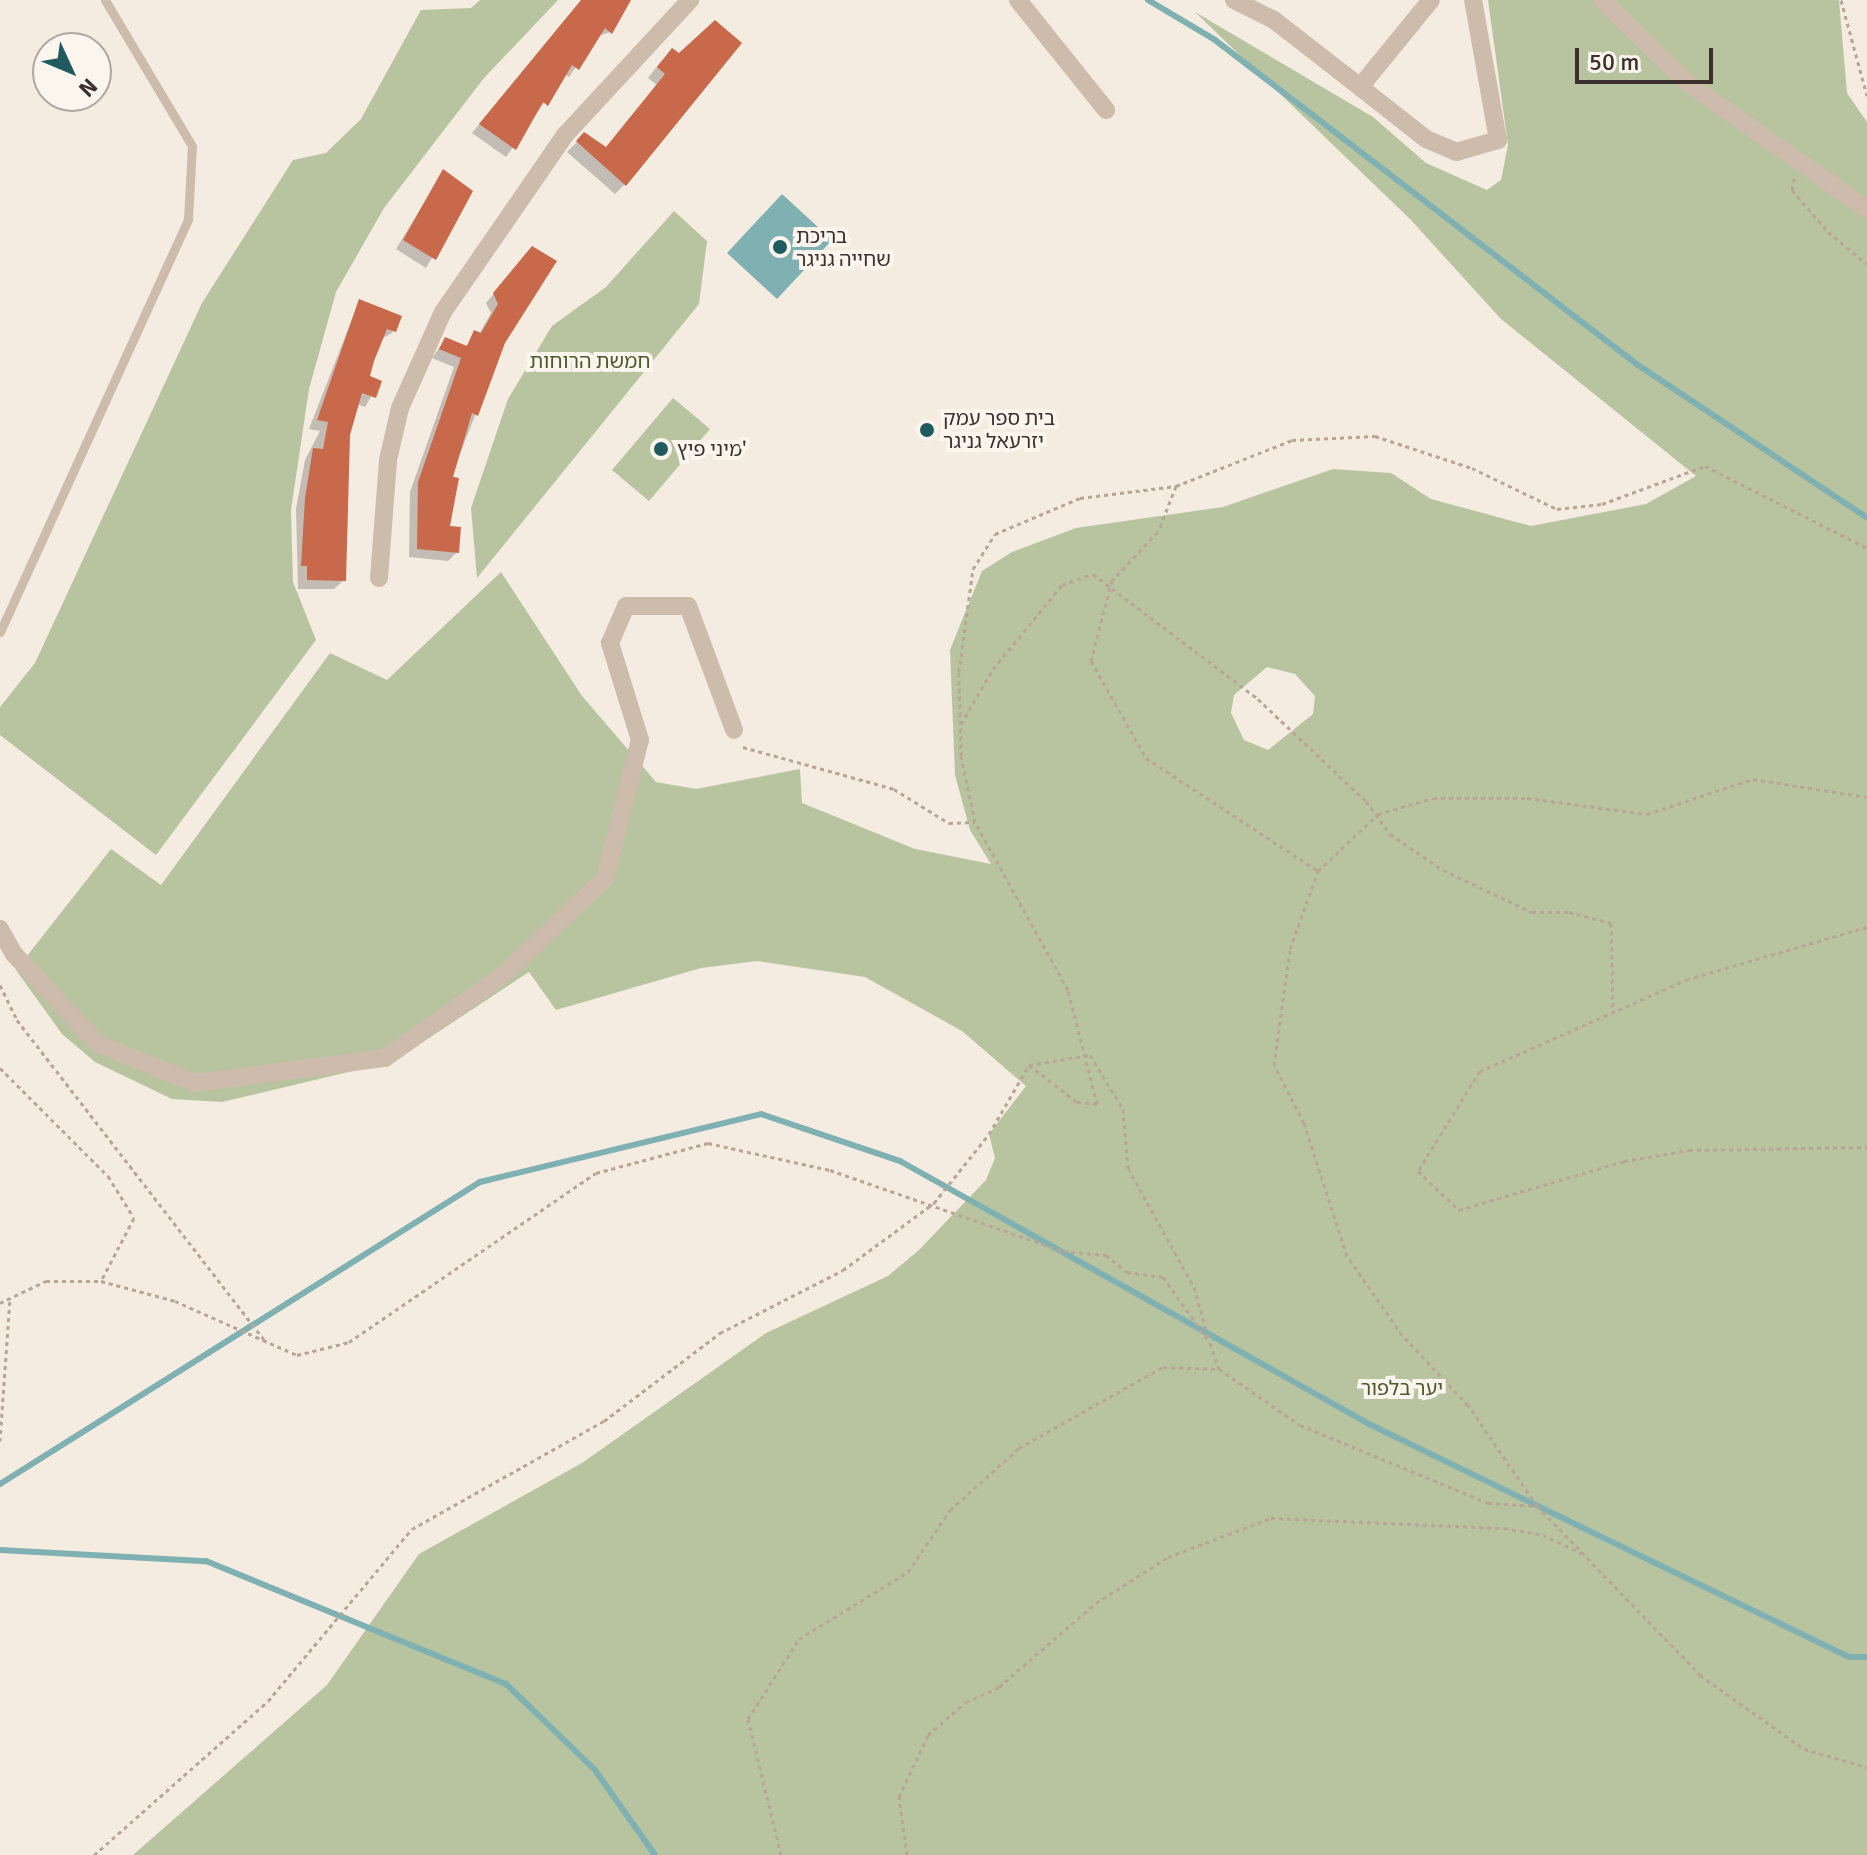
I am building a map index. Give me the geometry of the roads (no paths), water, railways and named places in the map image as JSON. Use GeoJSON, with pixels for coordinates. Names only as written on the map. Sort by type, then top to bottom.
{"type":"FeatureCollection","features":[{"type":"Feature","properties":{"kind":"street"},"geometry":{"type":"LineString","coordinates":[[379,578],[388,460],[400,408],[443,312],[566,134],[690,0]]}},
{"type":"Feature","properties":{"kind":"street"},"geometry":{"type":"LineString","coordinates":[[1018,0],[1106,110]]}},
{"type":"Feature","properties":{"kind":"street"},"geometry":{"type":"LineString","coordinates":[[1234,0],[1274,20],[1426,139],[1456,152],[1498,140],[1473,0]]}},
{"type":"Feature","properties":{"kind":"street"},"geometry":{"type":"LineString","coordinates":[[1360,87],[1431,0]]}},
{"type":"Feature","properties":{"kind":"street"},"geometry":{"type":"LineString","coordinates":[[1602,0],[1686,82],[1867,209]]}},
{"type":"Feature","properties":{"kind":"street"},"geometry":{"type":"LineString","coordinates":[[0,929],[14,954],[98,1044],[195,1083],[385,1058],[504,974],[605,878],[640,740],[610,643],[626,606],[688,606],[734,730]]}},
{"type":"Feature","properties":{"kind":"lane"},"geometry":{"type":"LineString","coordinates":[[0,632],[188,219],[192,146],[105,0]]}},
{"type":"Feature","properties":{"kind":"water","name":"בריכת שחייה גניגר"},"geometry":{"type":"Polygon","coordinates":[[[782,194],[832,240],[777,299],[727,253],[782,194]]]}},
{"type":"Feature","properties":{"kind":"waterway"},"geometry":{"type":"LineString","coordinates":[[1148,0],[1215,40],[1638,365],[1867,518]]}},
{"type":"Feature","properties":{"kind":"waterway"},"geometry":{"type":"LineString","coordinates":[[0,1484],[480,1182],[761,1114],[900,1161],[1371,1425],[1849,1657],[1867,1657]]}},
{"type":"Feature","properties":{"kind":"waterway"},"geometry":{"type":"LineString","coordinates":[[0,1550],[206,1561],[506,1684],[595,1770],[655,1855]]}},
{"type":"Feature","properties":{"kind":"place","name":"בריכת שחייה גניגר"},"geometry":{"type":"Point","coordinates":[780,247]}},
{"type":"Feature","properties":{"kind":"place","name":"בית ספר עמק יזרעאל גניגר"},"geometry":{"type":"Point","coordinates":[927,430]}},
{"type":"Feature","properties":{"kind":"place","name":"מיני פיץ'"},"geometry":{"type":"Point","coordinates":[661,449]}},
{"type":"Feature","properties":{"kind":"park label","name":"חמשת הרוחות"},"geometry":{"type":"Point","coordinates":[590,361]}},
{"type":"Feature","properties":{"kind":"park label","name":"יער בלפור"},"geometry":{"type":"Point","coordinates":[1402,1388]}}]}
